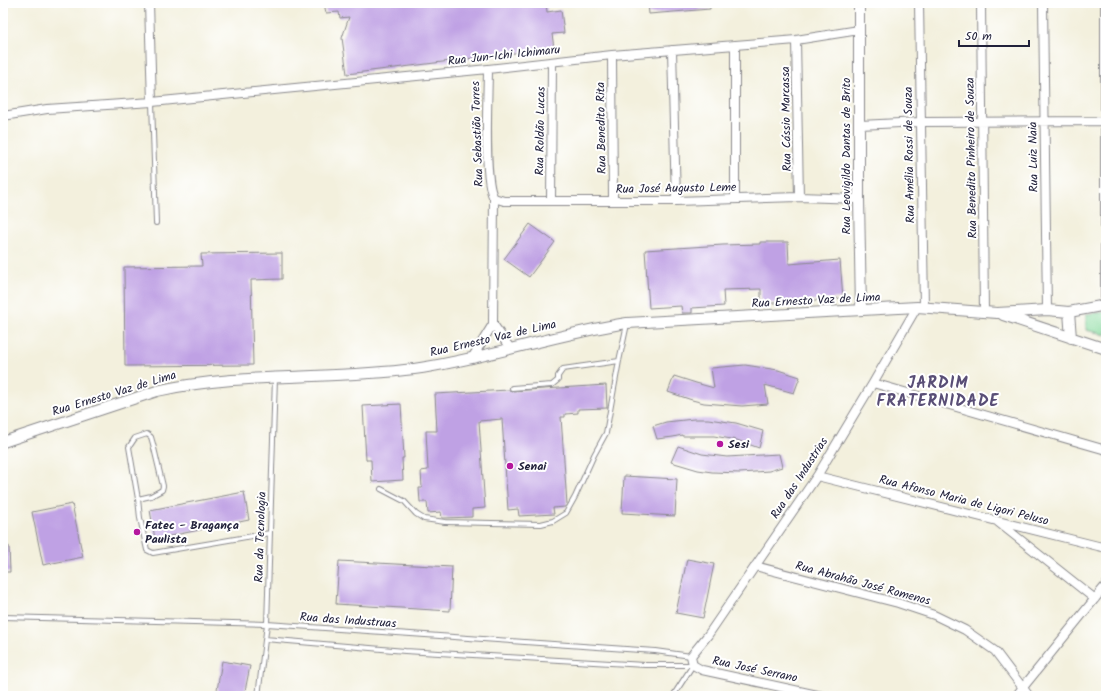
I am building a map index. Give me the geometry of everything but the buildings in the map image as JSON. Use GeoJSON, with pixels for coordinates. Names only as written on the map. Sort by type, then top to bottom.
{"type":"FeatureCollection","features":[{"type":"Feature","properties":{"kind":"street"},"geometry":{"type":"LineString","coordinates":[[150,3],[152,102]]}},
{"type":"Feature","properties":{"kind":"street","name":"Rua Leovigildo Dantas de Brito"},"geometry":{"type":"LineString","coordinates":[[859,3],[859,199],[861,310]]}},
{"type":"Feature","properties":{"kind":"street","name":"Rua Amélia Rossi de Souza"},"geometry":{"type":"LineString","coordinates":[[919,3],[921,307]]}},
{"type":"Feature","properties":{"kind":"street","name":"Rua Benedito Pinheiro de Souza"},"geometry":{"type":"LineString","coordinates":[[981,3],[984,313]]}},
{"type":"Feature","properties":{"kind":"street","name":"Rua Luiz Naia"},"geometry":{"type":"LineString","coordinates":[[1043,3],[1047,310]]}},
{"type":"Feature","properties":{"kind":"street"},"geometry":{"type":"LineString","coordinates":[[1105,3],[1106,306]]}},
{"type":"Feature","properties":{"kind":"street","name":"Rua Jun-Ichi Ichimaru"},"geometry":{"type":"LineString","coordinates":[[3,116],[47,109],[152,102],[672,50],[796,40],[859,30]]}},
{"type":"Feature","properties":{"kind":"street","name":"Rua Cássio Marcassa"},"geometry":{"type":"LineString","coordinates":[[796,40],[799,197]]}},
{"type":"Feature","properties":{"kind":"street"},"geometry":{"type":"LineString","coordinates":[[735,45],[735,199]]}},
{"type":"Feature","properties":{"kind":"street"},"geometry":{"type":"LineString","coordinates":[[672,50],[676,201]]}},
{"type":"Feature","properties":{"kind":"street","name":"Rua Benedito Rita"},"geometry":{"type":"LineString","coordinates":[[612,56],[613,201]]}},
{"type":"Feature","properties":{"kind":"street","name":"Rua Roldão Lucas"},"geometry":{"type":"LineString","coordinates":[[551,201],[552,62]]}},
{"type":"Feature","properties":{"kind":"street","name":"Rua Sebastião Torres"},"geometry":{"type":"LineString","coordinates":[[488,69],[488,165],[490,190],[494,198],[493,324]]}},
{"type":"Feature","properties":{"kind":"street"},"geometry":{"type":"LineString","coordinates":[[860,125],[983,121],[1106,122]]}},
{"type":"Feature","properties":{"kind":"street","name":"Rua José Augusto Leme"},"geometry":{"type":"LineString","coordinates":[[494,198],[504,201],[676,201],[799,197],[859,199]]}},
{"type":"Feature","properties":{"kind":"street","name":"Rua Ernesto Vaz de Lima"},"geometry":{"type":"LineString","coordinates":[[3,442],[157,391],[183,385],[275,377],[342,376],[414,369],[472,358],[571,334],[627,324],[921,307],[997,313],[1047,310],[1069,312],[1106,306]]}},
{"type":"Feature","properties":{"kind":"street","name":"Rua das Industrias"},"geometry":{"type":"LineString","coordinates":[[691,656],[708,635],[817,476],[921,307]]}},
{"type":"Feature","properties":{"kind":"street"},"geometry":{"type":"LineString","coordinates":[[1069,312],[1071,338]]}},
{"type":"Feature","properties":{"kind":"street"},"geometry":{"type":"LineString","coordinates":[[997,313],[1106,349]]}},
{"type":"Feature","properties":{"kind":"street"},"geometry":{"type":"LineString","coordinates":[[472,358],[493,324],[510,348]]}},
{"type":"Feature","properties":{"kind":"street"},"geometry":{"type":"LineString","coordinates":[[873,383],[1106,450]]}},
{"type":"Feature","properties":{"kind":"street","name":"Rua Afonso Maria de Ligori Peluso"},"geometry":{"type":"LineString","coordinates":[[817,476],[1106,548]]}},
{"type":"Feature","properties":{"kind":"street"},"geometry":{"type":"LineString","coordinates":[[995,520],[1096,599]]}},
{"type":"Feature","properties":{"kind":"street","name":"Rua Abrahão José Romenos"},"geometry":{"type":"LineString","coordinates":[[755,566],[898,603],[934,615],[965,630],[995,652],[1029,696]]}},
{"type":"Feature","properties":{"kind":"street"},"geometry":{"type":"LineString","coordinates":[[1016,696],[1106,585]]}},
{"type":"Feature","properties":{"kind":"street"},"geometry":{"type":"LineString","coordinates":[[691,656],[693,665]]}},
{"type":"Feature","properties":{"kind":"street","name":"Rua José Serrano"},"geometry":{"type":"LineString","coordinates":[[693,665],[702,670],[822,696]]}},
{"type":"Feature","properties":{"kind":"lane"},"geometry":{"type":"LineString","coordinates":[[152,102],[156,223]]}},
{"type":"Feature","properties":{"kind":"lane"},"geometry":{"type":"LineString","coordinates":[[381,489],[404,500],[416,514],[424,519],[445,522],[541,524],[553,521],[566,513],[606,433],[618,361],[627,324]]}},
{"type":"Feature","properties":{"kind":"lane"},"geometry":{"type":"LineString","coordinates":[[512,388],[552,385],[558,380],[558,376],[563,369],[618,361]]}},
{"type":"Feature","properties":{"kind":"lane","name":"Rua da Tecnologia"},"geometry":{"type":"LineString","coordinates":[[258,696],[268,624],[275,377]]}},
{"type":"Feature","properties":{"kind":"lane"},"geometry":{"type":"LineString","coordinates":[[138,499],[158,493],[162,490],[163,486],[153,444],[151,438],[147,434],[135,438],[128,447],[144,539],[147,550],[150,553],[270,533]]}},
{"type":"Feature","properties":{"kind":"lane","name":"Rua das Industruas"},"geometry":{"type":"LineString","coordinates":[[3,617],[268,624],[648,651],[691,656]]}},
{"type":"Feature","properties":{"kind":"lane"},"geometry":{"type":"LineString","coordinates":[[265,639],[413,652],[645,665],[693,665]]}},
{"type":"Feature","properties":{"kind":"lane"},"geometry":{"type":"LineString","coordinates":[[673,696],[693,665]]}},
{"type":"Feature","properties":{"kind":"green space"},"geometry":{"type":"Polygon","coordinates":[[[1106,312],[1106,335],[1086,330],[1086,314],[1106,312]]]}},
{"type":"Feature","properties":{"kind":"place","name":"Sesi"},"geometry":{"type":"Point","coordinates":[720,444]}},
{"type":"Feature","properties":{"kind":"place","name":"Senai"},"geometry":{"type":"Point","coordinates":[510,466]}},
{"type":"Feature","properties":{"kind":"place","name":"Fatec - Bragança Paulista"},"geometry":{"type":"Point","coordinates":[137,532]}},
{"type":"Feature","properties":{"kind":"district","name":"JARDIM FRATERNIDADE"},"geometry":{"type":"Point","coordinates":[938,391]}}]}
